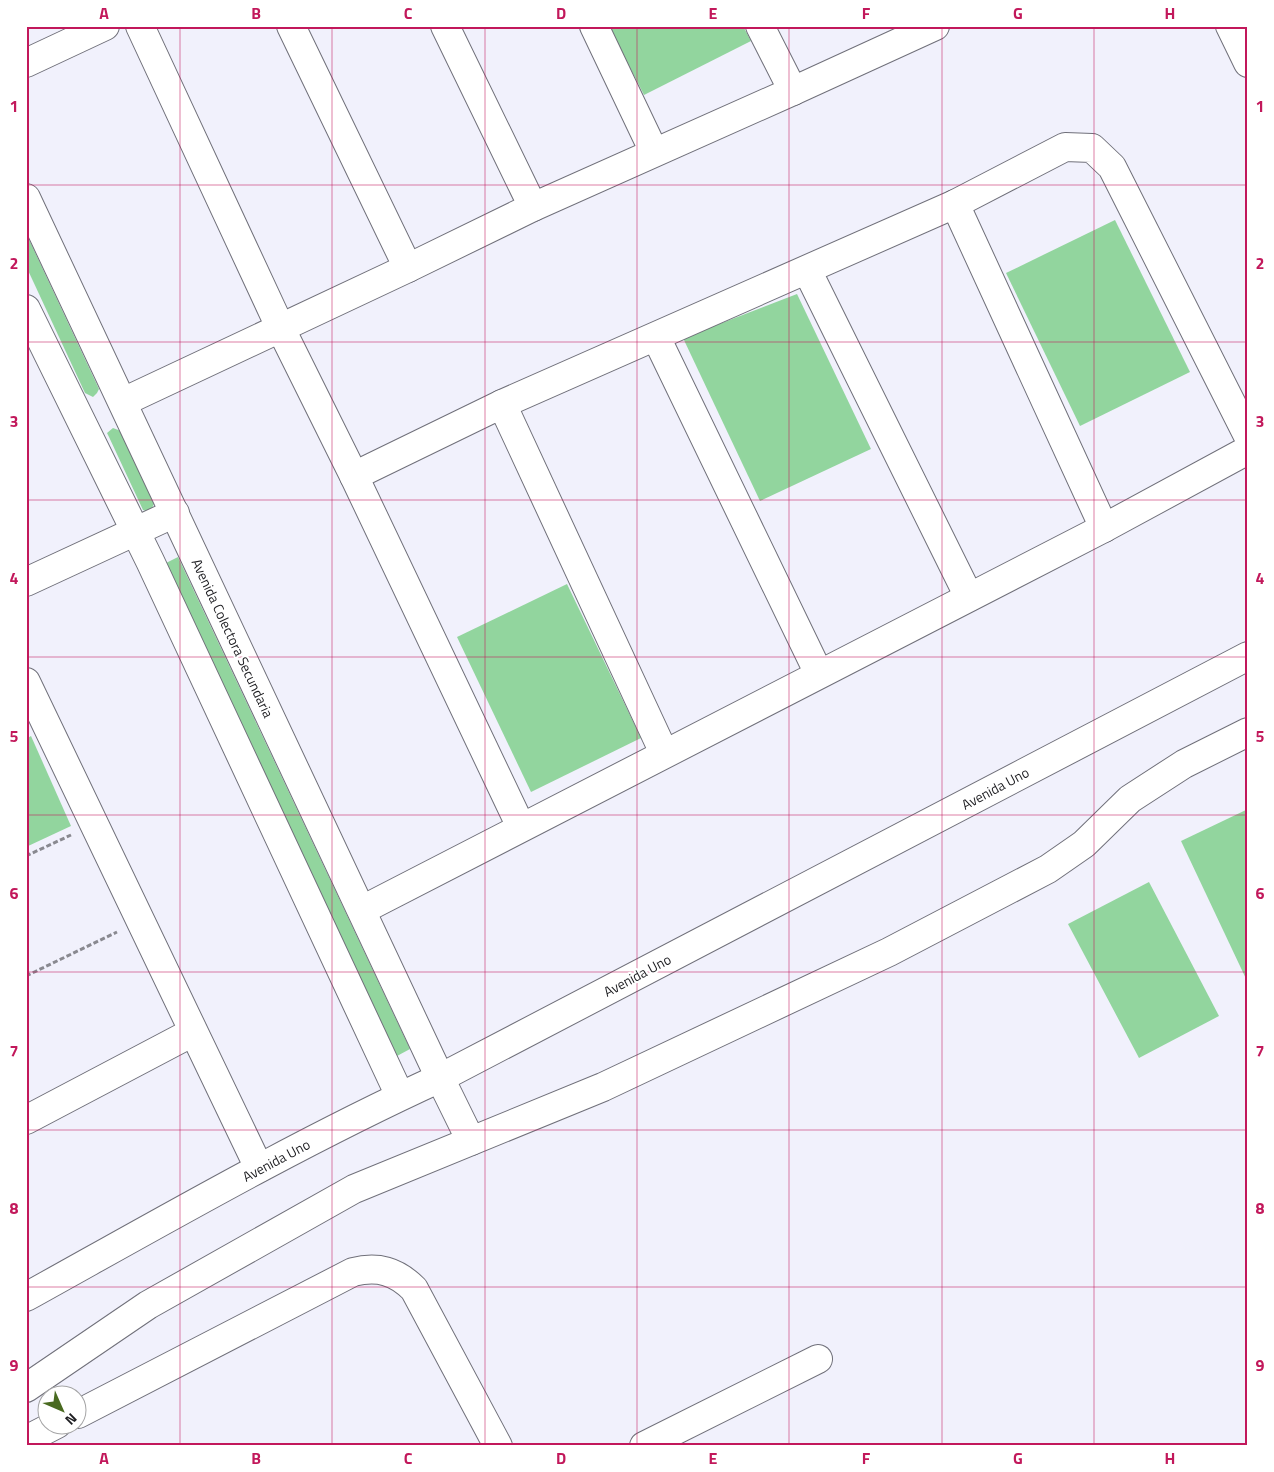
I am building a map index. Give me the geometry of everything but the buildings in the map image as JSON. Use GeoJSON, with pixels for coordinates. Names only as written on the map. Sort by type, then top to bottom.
{"type":"FeatureCollection","features":[{"type":"Feature","properties":{"kind":"street"},"geometry":{"type":"LineString","coordinates":[[26,63],[105,26]]}},
{"type":"Feature","properties":{"kind":"street"},"geometry":{"type":"LineString","coordinates":[[140,26],[280,327],[354,476],[521,827]]}},
{"type":"Feature","properties":{"kind":"street"},"geometry":{"type":"LineString","coordinates":[[292,26],[408,268]]}},
{"type":"Feature","properties":{"kind":"street"},"geometry":{"type":"LineString","coordinates":[[445,26],[533,207]]}},
{"type":"Feature","properties":{"kind":"street"},"geometry":{"type":"LineString","coordinates":[[594,26],[654,152]]}},
{"type":"Feature","properties":{"kind":"street"},"geometry":{"type":"LineString","coordinates":[[760,26],[793,91]]}},
{"type":"Feature","properties":{"kind":"street"},"geometry":{"type":"LineString","coordinates":[[1230,26],[1247,60]]}},
{"type":"Feature","properties":{"kind":"street"},"geometry":{"type":"LineString","coordinates":[[122,402],[408,268],[533,207],[793,91],[918,30]]}},
{"type":"Feature","properties":{"kind":"street"},"geometry":{"type":"LineString","coordinates":[[354,476],[502,404],[955,204],[1065,148],[1092,148],[1112,167],[1248,436]]}},
{"type":"Feature","properties":{"kind":"street","name":"Avenida Colectora Secundaria"},"geometry":{"type":"LineString","coordinates":[[26,198],[471,1141]]}},
{"type":"Feature","properties":{"kind":"street"},"geometry":{"type":"LineString","coordinates":[[955,204],[1104,528]]}},
{"type":"Feature","properties":{"kind":"street"},"geometry":{"type":"LineString","coordinates":[[807,270],[970,597]]}},
{"type":"Feature","properties":{"kind":"street"},"geometry":{"type":"LineString","coordinates":[[26,309],[154,570],[400,1096]]}},
{"type":"Feature","properties":{"kind":"street"},"geometry":{"type":"LineString","coordinates":[[656,337],[820,674]]}},
{"type":"Feature","properties":{"kind":"street"},"geometry":{"type":"LineString","coordinates":[[502,404],[664,753]]}},
{"type":"Feature","properties":{"kind":"street"},"geometry":{"type":"LineString","coordinates":[[362,910],[1104,528],[1248,450]]}},
{"type":"Feature","properties":{"kind":"street"},"geometry":{"type":"LineString","coordinates":[[26,582],[175,514]]}},
{"type":"Feature","properties":{"kind":"street","name":"Avenida Uno"},"geometry":{"type":"LineString","coordinates":[[26,1297],[259,1168],[400,1096],[440,1078],[1248,656]]}},
{"type":"Feature","properties":{"kind":"street"},"geometry":{"type":"LineString","coordinates":[[26,682],[259,1168]]}},
{"type":"Feature","properties":{"kind":"street"},"geometry":{"type":"LineString","coordinates":[[26,1388],[148,1305],[354,1189],[621,1079],[889,952],[1048,869],[1084,844],[1130,800],[1184,764],[1248,732]]}},
{"type":"Feature","properties":{"kind":"street"},"geometry":{"type":"LineString","coordinates":[[26,1120],[193,1032]]}},
{"type":"Feature","properties":{"kind":"street"},"geometry":{"type":"LineString","coordinates":[[88,1409],[353,1272],[365,1269],[378,1269],[399,1276],[414,1289],[498,1446]]}},
{"type":"Feature","properties":{"kind":"street"},"geometry":{"type":"LineString","coordinates":[[644,1446],[818,1359]]}},
{"type":"Feature","properties":{"kind":"street"},"geometry":{"type":"LineString","coordinates":[[26,1440],[38,1434]]}},
{"type":"Feature","properties":{"kind":"path"},"geometry":{"type":"LineString","coordinates":[[26,856],[94,824]]}},
{"type":"Feature","properties":{"kind":"path"},"geometry":{"type":"LineString","coordinates":[[26,976],[140,921]]}},
{"type":"Feature","properties":{"kind":"green space"},"geometry":{"type":"Polygon","coordinates":[[[609,26],[743,26],[751,41],[644,95],[609,26]]]}},
{"type":"Feature","properties":{"kind":"green space"},"geometry":{"type":"Polygon","coordinates":[[[1115,220],[1190,372],[1080,426],[1006,273],[1115,220]]]}},
{"type":"Feature","properties":{"kind":"green space"},"geometry":{"type":"Polygon","coordinates":[[[26,233],[99,389],[93,397],[85,393],[26,266],[26,233]]]}},
{"type":"Feature","properties":{"kind":"green space"},"geometry":{"type":"Polygon","coordinates":[[[797,294],[871,449],[760,501],[683,338],[797,294]]]}},
{"type":"Feature","properties":{"kind":"green space"},"geometry":{"type":"Polygon","coordinates":[[[113,428],[121,431],[154,504],[149,512],[143,510],[107,433],[113,428]]]}},
{"type":"Feature","properties":{"kind":"green space"},"geometry":{"type":"Polygon","coordinates":[[[178,557],[410,1049],[397,1056],[166,563],[178,557]]]}},
{"type":"Feature","properties":{"kind":"green space"},"geometry":{"type":"Polygon","coordinates":[[[567,584],[641,738],[531,792],[457,637],[567,584]]]}},
{"type":"Feature","properties":{"kind":"green space"},"geometry":{"type":"Polygon","coordinates":[[[31,736],[71,826],[26,847],[26,739],[31,736]]]}},
{"type":"Feature","properties":{"kind":"green space"},"geometry":{"type":"Polygon","coordinates":[[[1248,809],[1248,983],[1181,841],[1248,809]]]}},
{"type":"Feature","properties":{"kind":"green space"},"geometry":{"type":"Polygon","coordinates":[[[1149,882],[1219,1016],[1139,1058],[1068,924],[1149,882]]]}}]}
